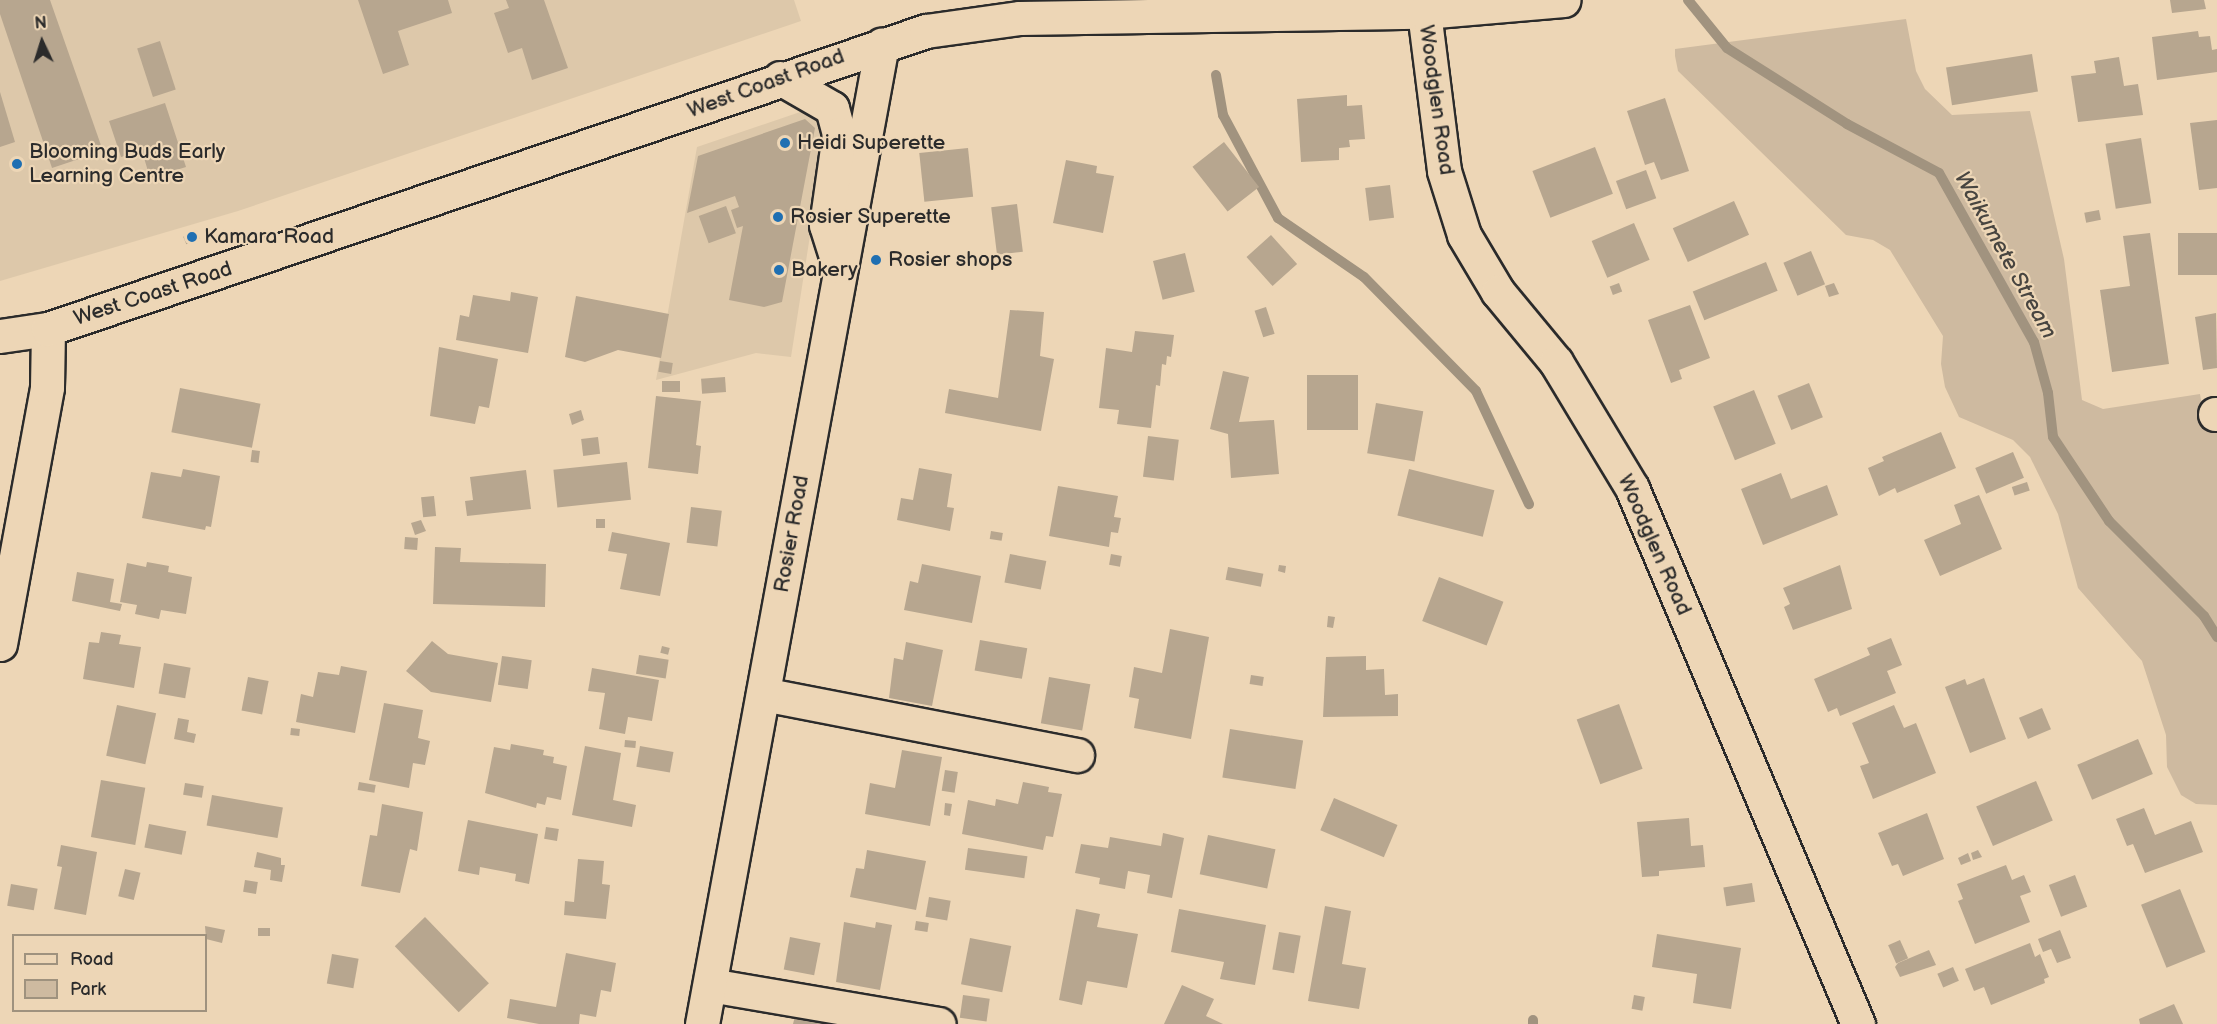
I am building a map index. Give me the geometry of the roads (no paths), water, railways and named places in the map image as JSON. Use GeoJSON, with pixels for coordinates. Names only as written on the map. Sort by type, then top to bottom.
{"type":"FeatureCollection","features":[{"type":"Feature","properties":{"kind":"street","name":"West Coast Road"},"geometry":{"type":"LineString","coordinates":[[0,336],[48,329],[581,151],[780,78],[926,31],[1020,18],[1424,12],[1563,0]]}},
{"type":"Feature","properties":{"kind":"street","name":"Woodglen Road"},"geometry":{"type":"LineString","coordinates":[[1424,12],[1444,171],[1464,235],[1498,292],[1556,362],[1632,488],[1858,1024]]}},
{"type":"Feature","properties":{"kind":"street","name":"Rosier Road"},"geometry":{"type":"LineString","coordinates":[[702,1024],[839,266],[882,44]]}},
{"type":"Feature","properties":{"kind":"street"},"geometry":{"type":"LineString","coordinates":[[780,78],[832,108],[838,134],[826,225],[839,266]]}},
{"type":"Feature","properties":{"kind":"street"},"geometry":{"type":"LineString","coordinates":[[0,644],[47,387],[48,329]]}},
{"type":"Feature","properties":{"kind":"street"},"geometry":{"type":"LineString","coordinates":[[763,694],[1077,755]]}},
{"type":"Feature","properties":{"kind":"street"},"geometry":{"type":"LineString","coordinates":[[710,985],[939,1024]]}},
{"type":"Feature","properties":{"kind":"waterway","name":"Waikumete Stream"},"geometry":{"type":"LineString","coordinates":[[1688,0],[1727,48],[1847,124],[1939,173],[2034,342],[2048,393],[2053,437],[2109,521],[2204,616],[2217,637]]}},
{"type":"Feature","properties":{"kind":"waterway"},"geometry":{"type":"LineString","coordinates":[[1216,75],[1223,115],[1278,218],[1364,277],[1476,391],[1529,504]]}},
{"type":"Feature","properties":{"kind":"place","name":"Heidi Superette"},"geometry":{"type":"Point","coordinates":[785,143]}},
{"type":"Feature","properties":{"kind":"place","name":"Blooming Buds Early Learning Centre"},"geometry":{"type":"Point","coordinates":[17,164]}},
{"type":"Feature","properties":{"kind":"place","name":"Rosier Superette"},"geometry":{"type":"Point","coordinates":[778,217]}},
{"type":"Feature","properties":{"kind":"place","name":"Kamara Road"},"geometry":{"type":"Point","coordinates":[192,237]}},
{"type":"Feature","properties":{"kind":"place","name":"Rosier shops"},"geometry":{"type":"Point","coordinates":[876,260]}},
{"type":"Feature","properties":{"kind":"place","name":"Bakery"},"geometry":{"type":"Point","coordinates":[779,270]}}]}
